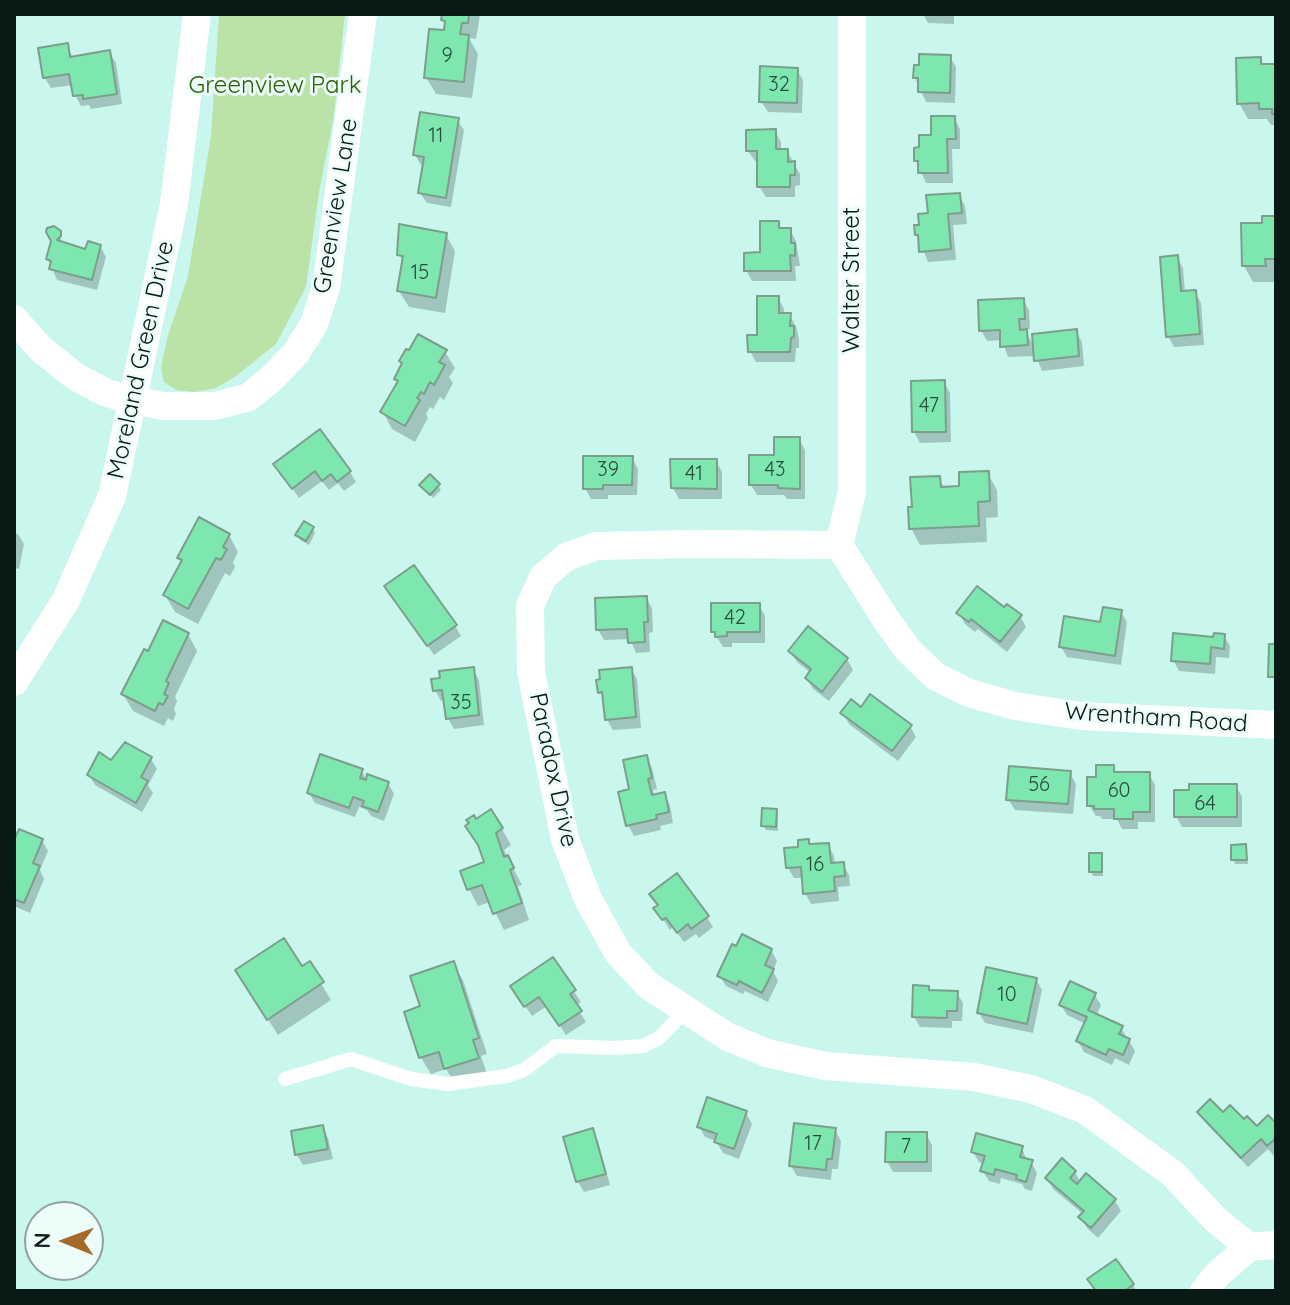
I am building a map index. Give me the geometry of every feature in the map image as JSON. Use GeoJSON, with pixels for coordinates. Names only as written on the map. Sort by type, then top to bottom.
{"type":"FeatureCollection","features":[{"type":"Feature","properties":{"kind":"street","name":"Moreland Green Drive"},"geometry":{"type":"LineString","coordinates":[[14,682],[66,600],[106,514],[118,474],[176,193],[197,14]]}},
{"type":"Feature","properties":{"kind":"street","name":"Greenview Lane"},"geometry":{"type":"LineString","coordinates":[[14,319],[41,349],[76,377],[107,393],[132,400],[186,408],[215,406],[249,397],[272,378],[296,353],[314,324],[326,287],[363,14]]}},
{"type":"Feature","properties":{"kind":"street","name":"Walter Street"},"geometry":{"type":"LineString","coordinates":[[839,545],[852,492],[852,14]]}},
{"type":"Feature","properties":{"kind":"street","name":"Wrentham Road"},"geometry":{"type":"LineString","coordinates":[[839,545],[900,639],[935,676],[969,693],[1015,706],[1081,716],[1276,725]]}},
{"type":"Feature","properties":{"kind":"street","name":"Paradox Drive"},"geometry":{"type":"LineString","coordinates":[[839,545],[596,546],[566,557],[543,577],[530,606],[531,672],[565,839],[588,899],[618,953],[649,986],[685,1011],[728,1037],[767,1053],[825,1066],[974,1077],[1031,1089],[1085,1110],[1173,1174],[1215,1219],[1262,1246]]}},
{"type":"Feature","properties":{"kind":"street"},"geometry":{"type":"LineString","coordinates":[[1204,1291],[1217,1275],[1262,1246]]}},
{"type":"Feature","properties":{"kind":"lane"},"geometry":{"type":"LineString","coordinates":[[285,1079],[351,1059],[411,1079],[448,1084],[506,1076],[524,1070],[556,1046],[643,1046],[659,1038],[685,1011]]}},
{"type":"Feature","properties":{"kind":"green space","name":"Greenview Park"},"geometry":{"type":"Polygon","coordinates":[[[219,14],[345,14],[334,115],[319,192],[306,287],[276,344],[216,388],[195,392],[176,390],[164,382],[161,367],[188,276],[211,136],[219,14]]]}},
{"type":"Feature","properties":{"kind":"building"},"geometry":{"type":"Polygon","coordinates":[[[442,14],[469,14],[468,23],[462,23],[460,34],[469,35],[464,82],[424,78],[429,29],[444,30],[442,14]]]}},
{"type":"Feature","properties":{"kind":"building"},"geometry":{"type":"Polygon","coordinates":[[[68,43],[70,57],[110,50],[117,94],[83,99],[83,95],[73,96],[69,74],[43,78],[38,48],[68,43]]]}},
{"type":"Feature","properties":{"kind":"building"},"geometry":{"type":"Polygon","coordinates":[[[919,54],[951,55],[950,93],[918,92],[918,78],[913,78],[914,65],[919,65],[919,54]]]}},
{"type":"Feature","properties":{"kind":"building"},"geometry":{"type":"Polygon","coordinates":[[[1261,57],[1261,64],[1276,64],[1276,114],[1272,114],[1272,109],[1259,109],[1259,103],[1237,104],[1236,58],[1261,57]]]}},
{"type":"Feature","properties":{"kind":"building"},"geometry":{"type":"Polygon","coordinates":[[[760,66],[798,68],[797,103],[759,102],[760,66]]]}},
{"type":"Feature","properties":{"kind":"building"},"geometry":{"type":"Polygon","coordinates":[[[420,112],[459,118],[446,198],[418,193],[424,157],[413,155],[420,112]]]}},
{"type":"Feature","properties":{"kind":"building"},"geometry":{"type":"Polygon","coordinates":[[[931,116],[955,116],[956,139],[947,139],[948,173],[918,173],[918,161],[914,161],[914,148],[919,147],[919,135],[931,135],[931,116]]]}},
{"type":"Feature","properties":{"kind":"building"},"geometry":{"type":"Polygon","coordinates":[[[776,129],[776,149],[788,149],[788,162],[795,161],[795,175],[790,175],[790,187],[757,187],[757,151],[746,151],[746,130],[776,129]]]}},
{"type":"Feature","properties":{"kind":"building"},"geometry":{"type":"Polygon","coordinates":[[[960,193],[962,213],[948,214],[951,249],[919,252],[914,225],[919,225],[918,214],[928,213],[926,195],[960,193]]]}},
{"type":"Feature","properties":{"kind":"building"},"geometry":{"type":"Polygon","coordinates":[[[1262,216],[1276,216],[1276,259],[1265,259],[1266,266],[1242,266],[1241,223],[1262,223],[1262,216]]]}},
{"type":"Feature","properties":{"kind":"building"},"geometry":{"type":"Polygon","coordinates":[[[760,221],[779,221],[779,228],[791,228],[795,256],[790,255],[791,271],[744,271],[744,253],[760,252],[760,221]]]}},
{"type":"Feature","properties":{"kind":"building"},"geometry":{"type":"Polygon","coordinates":[[[399,224],[447,233],[436,298],[397,291],[403,256],[397,255],[399,224]]]}},
{"type":"Feature","properties":{"kind":"building"},"geometry":{"type":"Polygon","coordinates":[[[54,226],[61,231],[57,240],[85,249],[88,241],[101,245],[92,280],[49,269],[51,261],[46,259],[51,241],[46,232],[47,228],[54,226]]]}},
{"type":"Feature","properties":{"kind":"building"},"geometry":{"type":"Polygon","coordinates":[[[1178,255],[1181,291],[1196,290],[1200,334],[1166,337],[1160,257],[1178,255]]]}},
{"type":"Feature","properties":{"kind":"building"},"geometry":{"type":"Polygon","coordinates":[[[757,296],[779,296],[779,313],[791,313],[790,326],[794,326],[794,337],[791,338],[790,352],[748,352],[747,335],[757,335],[757,296]]]}},
{"type":"Feature","properties":{"kind":"building"},"geometry":{"type":"Polygon","coordinates":[[[1024,298],[1025,319],[1019,319],[1020,330],[1027,329],[1028,345],[1000,347],[1000,330],[979,331],[978,300],[1024,298]]]}},
{"type":"Feature","properties":{"kind":"building"},"geometry":{"type":"Polygon","coordinates":[[[1077,329],[1079,356],[1034,361],[1032,334],[1077,329]]]}},
{"type":"Feature","properties":{"kind":"building"},"geometry":{"type":"Polygon","coordinates":[[[418,334],[447,350],[439,362],[445,365],[434,385],[430,382],[424,394],[421,392],[417,398],[420,400],[405,426],[380,412],[398,381],[394,379],[402,363],[399,361],[418,334]]]}},
{"type":"Feature","properties":{"kind":"building"},"geometry":{"type":"Polygon","coordinates":[[[945,380],[946,432],[912,432],[911,381],[945,380]]]}},
{"type":"Feature","properties":{"kind":"building"},"geometry":{"type":"Polygon","coordinates":[[[320,429],[351,471],[337,482],[331,474],[322,481],[315,471],[292,489],[273,464],[320,429]]]}},
{"type":"Feature","properties":{"kind":"building"},"geometry":{"type":"Polygon","coordinates":[[[774,437],[800,437],[800,489],[749,485],[749,455],[774,455],[774,437]]]}},
{"type":"Feature","properties":{"kind":"building"},"geometry":{"type":"Polygon","coordinates":[[[583,456],[633,456],[632,485],[583,489],[583,456]]]}},
{"type":"Feature","properties":{"kind":"building"},"geometry":{"type":"Polygon","coordinates":[[[670,459],[717,459],[717,489],[671,488],[670,459]]]}},
{"type":"Feature","properties":{"kind":"building"},"geometry":{"type":"Polygon","coordinates":[[[989,471],[990,501],[978,502],[979,526],[909,529],[908,507],[912,507],[910,477],[940,476],[941,487],[959,486],[959,472],[989,471]]]}},
{"type":"Feature","properties":{"kind":"building"},"geometry":{"type":"Polygon","coordinates":[[[430,474],[440,484],[430,495],[419,485],[430,474]]]}},
{"type":"Feature","properties":{"kind":"building"},"geometry":{"type":"Polygon","coordinates":[[[199,517],[230,534],[221,560],[216,558],[188,609],[163,595],[182,560],[177,558],[199,517]]]}},
{"type":"Feature","properties":{"kind":"building"},"geometry":{"type":"Polygon","coordinates":[[[304,521],[314,527],[306,541],[295,535],[304,521]]]}},
{"type":"Feature","properties":{"kind":"building"},"geometry":{"type":"Polygon","coordinates":[[[414,565],[457,625],[427,646],[384,586],[414,565]]]}},
{"type":"Feature","properties":{"kind":"building"},"geometry":{"type":"Polygon","coordinates":[[[977,586],[1004,607],[1007,604],[1022,615],[1000,642],[971,619],[969,622],[956,613],[977,586]]]}},
{"type":"Feature","properties":{"kind":"building"},"geometry":{"type":"Polygon","coordinates":[[[647,596],[645,642],[628,643],[627,629],[596,630],[595,598],[647,596]]]}},
{"type":"Feature","properties":{"kind":"building"},"geometry":{"type":"Polygon","coordinates":[[[711,603],[760,603],[760,632],[727,632],[727,636],[715,637],[715,632],[711,632],[711,603]]]}},
{"type":"Feature","properties":{"kind":"building"},"geometry":{"type":"Polygon","coordinates":[[[1103,607],[1122,610],[1115,656],[1059,647],[1064,616],[1100,622],[1103,607]]]}},
{"type":"Feature","properties":{"kind":"building"},"geometry":{"type":"Polygon","coordinates":[[[163,620],[189,633],[166,681],[169,683],[164,694],[168,696],[155,711],[121,694],[163,620]]]}},
{"type":"Feature","properties":{"kind":"building"},"geometry":{"type":"Polygon","coordinates":[[[808,626],[848,658],[822,692],[805,678],[811,669],[788,651],[808,626]]]}},
{"type":"Feature","properties":{"kind":"building"},"geometry":{"type":"Polygon","coordinates":[[[1173,633],[1213,637],[1214,633],[1225,634],[1224,649],[1211,647],[1210,664],[1171,661],[1173,633]]]}},
{"type":"Feature","properties":{"kind":"building"},"geometry":{"type":"Polygon","coordinates":[[[1269,644],[1276,644],[1276,677],[1268,677],[1269,644]]]}},
{"type":"Feature","properties":{"kind":"building"},"geometry":{"type":"Polygon","coordinates":[[[474,667],[479,715],[446,719],[442,690],[433,691],[431,679],[440,678],[439,671],[474,667]]]}},
{"type":"Feature","properties":{"kind":"building"},"geometry":{"type":"Polygon","coordinates":[[[632,667],[636,717],[605,720],[602,692],[598,693],[596,680],[600,679],[599,670],[632,667]]]}},
{"type":"Feature","properties":{"kind":"building"},"geometry":{"type":"Polygon","coordinates":[[[870,694],[912,725],[892,751],[840,713],[851,699],[861,707],[870,694]]]}},
{"type":"Feature","properties":{"kind":"building"},"geometry":{"type":"Polygon","coordinates":[[[125,742],[152,757],[141,777],[148,781],[136,803],[87,775],[99,752],[111,760],[125,742]]]}},
{"type":"Feature","properties":{"kind":"building"},"geometry":{"type":"Polygon","coordinates":[[[320,754],[363,769],[360,778],[366,780],[367,774],[389,782],[378,812],[362,806],[364,801],[353,797],[349,808],[307,793],[320,754]]]}},
{"type":"Feature","properties":{"kind":"building"},"geometry":{"type":"Polygon","coordinates":[[[647,755],[652,795],[665,792],[669,812],[656,815],[657,819],[626,826],[618,792],[629,789],[623,760],[647,755]]]}},
{"type":"Feature","properties":{"kind":"building"},"geometry":{"type":"Polygon","coordinates":[[[1096,765],[1114,765],[1114,772],[1150,772],[1150,812],[1133,812],[1133,819],[1114,819],[1114,809],[1087,806],[1087,777],[1096,777],[1096,765]]]}},
{"type":"Feature","properties":{"kind":"building"},"geometry":{"type":"Polygon","coordinates":[[[1009,766],[1071,771],[1068,804],[1006,800],[1009,766]]]}},
{"type":"Feature","properties":{"kind":"building"},"geometry":{"type":"Polygon","coordinates":[[[1189,784],[1237,784],[1237,817],[1174,817],[1174,790],[1189,790],[1189,784]]]}},
{"type":"Feature","properties":{"kind":"building"},"geometry":{"type":"Polygon","coordinates":[[[762,808],[777,809],[776,827],[761,826],[762,808]]]}},
{"type":"Feature","properties":{"kind":"building"},"geometry":{"type":"Polygon","coordinates":[[[491,809],[503,828],[496,833],[504,857],[508,855],[514,868],[510,870],[522,903],[493,914],[482,885],[467,890],[460,871],[484,862],[478,845],[465,826],[469,823],[466,820],[474,815],[476,819],[491,809]]]}},
{"type":"Feature","properties":{"kind":"building"},"geometry":{"type":"Polygon","coordinates":[[[19,829],[43,839],[33,863],[40,866],[24,903],[14,899],[14,840],[19,829]]]}},
{"type":"Feature","properties":{"kind":"building"},"geometry":{"type":"Polygon","coordinates":[[[809,839],[809,844],[829,843],[831,863],[844,862],[845,876],[834,877],[835,891],[803,894],[801,867],[786,868],[784,848],[798,847],[798,840],[809,839]]]}},
{"type":"Feature","properties":{"kind":"building"},"geometry":{"type":"Polygon","coordinates":[[[1246,844],[1247,860],[1231,860],[1231,845],[1246,844]]]}},
{"type":"Feature","properties":{"kind":"building"},"geometry":{"type":"Polygon","coordinates":[[[1089,853],[1102,853],[1102,872],[1089,872],[1089,853]]]}},
{"type":"Feature","properties":{"kind":"building"},"geometry":{"type":"Polygon","coordinates":[[[677,873],[709,916],[691,929],[688,924],[677,933],[666,918],[662,920],[653,908],[658,905],[649,894],[677,873]]]}},
{"type":"Feature","properties":{"kind":"building"},"geometry":{"type":"Polygon","coordinates":[[[742,934],[772,949],[765,965],[774,969],[762,993],[739,981],[737,985],[717,976],[732,944],[736,946],[742,934]]]}},
{"type":"Feature","properties":{"kind":"building"},"geometry":{"type":"Polygon","coordinates":[[[284,938],[302,966],[310,961],[324,982],[267,1020],[235,970],[284,938]]]}},
{"type":"Feature","properties":{"kind":"building"},"geometry":{"type":"Polygon","coordinates":[[[553,957],[576,990],[570,994],[582,1011],[559,1026],[539,997],[524,1007],[510,986],[553,957]]]}},
{"type":"Feature","properties":{"kind":"building"},"geometry":{"type":"Polygon","coordinates":[[[454,961],[479,1038],[473,1040],[479,1058],[444,1069],[439,1052],[419,1058],[404,1012],[420,1006],[410,976],[454,961]]]}},
{"type":"Feature","properties":{"kind":"building"},"geometry":{"type":"Polygon","coordinates":[[[986,967],[1037,978],[1027,1024],[977,1013],[986,967]]]}},
{"type":"Feature","properties":{"kind":"building"},"geometry":{"type":"Polygon","coordinates":[[[1070,981],[1096,993],[1088,1010],[1123,1026],[1119,1034],[1130,1039],[1123,1055],[1109,1049],[1106,1055],[1076,1041],[1087,1017],[1059,1005],[1070,981]]]}},
{"type":"Feature","properties":{"kind":"building"},"geometry":{"type":"Polygon","coordinates":[[[913,985],[929,986],[929,990],[958,991],[957,1011],[947,1011],[947,1018],[912,1017],[913,985]]]}},
{"type":"Feature","properties":{"kind":"building"},"geometry":{"type":"Polygon","coordinates":[[[707,1097],[747,1111],[734,1149],[714,1142],[717,1134],[697,1127],[707,1097]]]}},
{"type":"Feature","properties":{"kind":"building"},"geometry":{"type":"Polygon","coordinates":[[[1210,1099],[1223,1112],[1230,1105],[1244,1119],[1247,1116],[1257,1126],[1268,1115],[1276,1123],[1276,1138],[1267,1146],[1261,1139],[1241,1158],[1197,1112],[1210,1099]]]}},
{"type":"Feature","properties":{"kind":"building"},"geometry":{"type":"Polygon","coordinates":[[[794,1123],[836,1128],[832,1159],[827,1159],[826,1170],[789,1166],[794,1123]]]}},
{"type":"Feature","properties":{"kind":"building"},"geometry":{"type":"Polygon","coordinates":[[[323,1125],[328,1149],[295,1155],[291,1131],[323,1125]]]}},
{"type":"Feature","properties":{"kind":"building"},"geometry":{"type":"Polygon","coordinates":[[[593,1128],[606,1174],[576,1182],[563,1137],[593,1128]]]}},
{"type":"Feature","properties":{"kind":"building"},"geometry":{"type":"Polygon","coordinates":[[[886,1132],[927,1132],[927,1162],[885,1162],[886,1132]]]}},
{"type":"Feature","properties":{"kind":"building"},"geometry":{"type":"Polygon","coordinates":[[[976,1133],[1023,1146],[1020,1157],[1033,1160],[1026,1182],[1016,1179],[1017,1175],[995,1169],[994,1175],[980,1171],[985,1156],[971,1152],[976,1133]]]}},
{"type":"Feature","properties":{"kind":"building"},"geometry":{"type":"Polygon","coordinates":[[[1062,1158],[1076,1171],[1070,1178],[1077,1184],[1086,1173],[1116,1199],[1091,1228],[1078,1217],[1084,1211],[1045,1178],[1062,1158]]]}},
{"type":"Feature","properties":{"kind":"building"},"geometry":{"type":"Polygon","coordinates":[[[1116,1259],[1134,1284],[1125,1291],[1096,1291],[1087,1279],[1116,1259]]]}}]}
